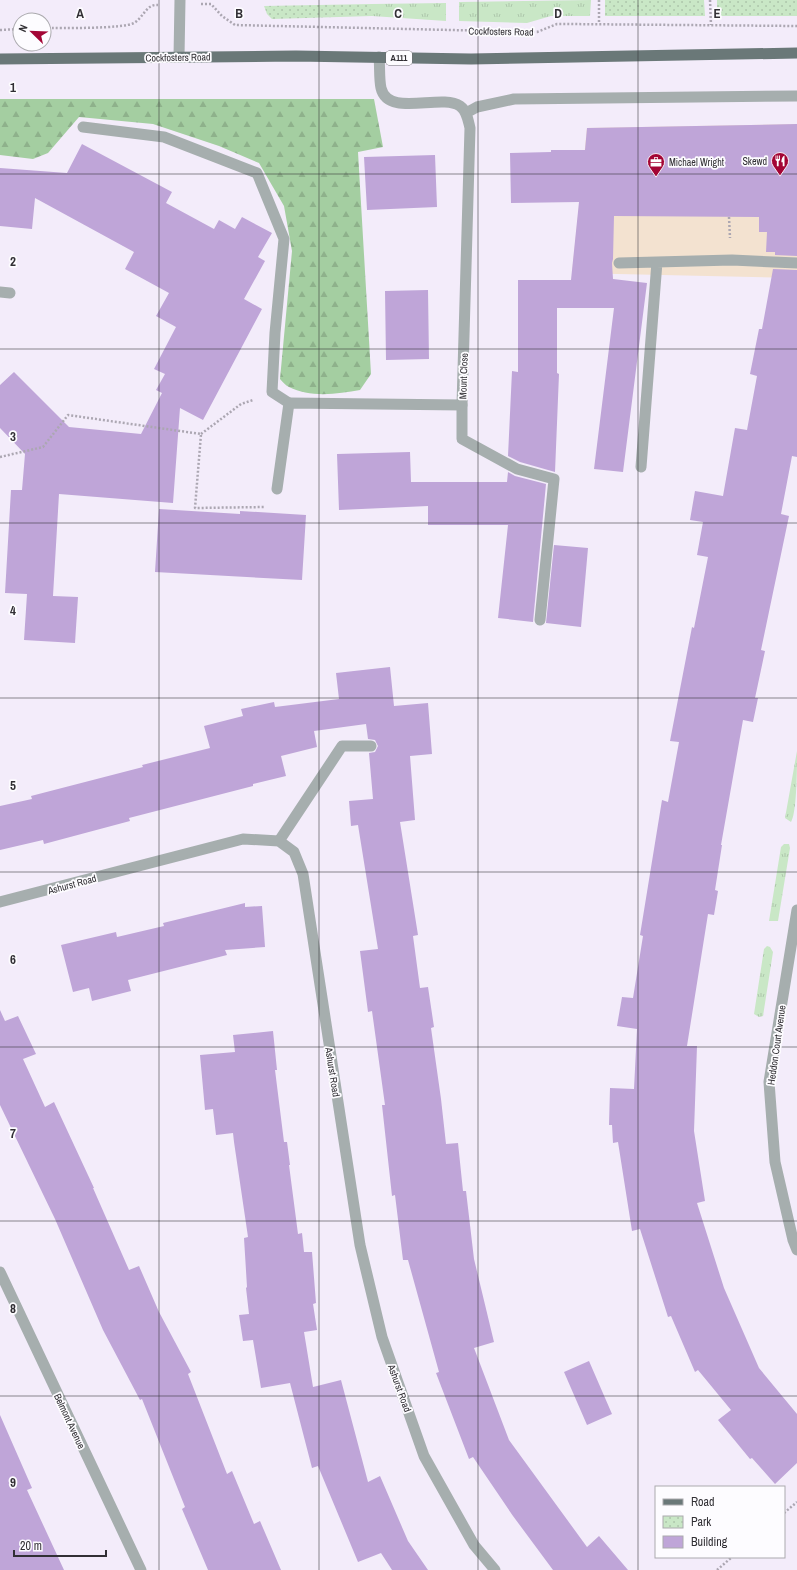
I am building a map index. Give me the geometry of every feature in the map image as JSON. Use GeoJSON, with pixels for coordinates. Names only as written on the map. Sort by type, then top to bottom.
{"type":"FeatureCollection","features":[{"type":"Feature","properties":{"kind":"main road","name":"Cockfosters Road"},"geometry":{"type":"LineString","coordinates":[[0,59],[179,57],[379,57],[471,59],[797,53]]}},
{"type":"Feature","properties":{"kind":"street"},"geometry":{"type":"LineString","coordinates":[[179,57],[180,0]]}},
{"type":"Feature","properties":{"kind":"street"},"geometry":{"type":"LineString","coordinates":[[379,57],[381,89],[385,96],[394,102],[402,104],[446,102],[459,105],[466,113],[477,107],[514,99],[797,96]]}},
{"type":"Feature","properties":{"kind":"street","name":"Mount Close"},"geometry":{"type":"LineString","coordinates":[[289,403],[462,405],[470,128],[466,113]]}},
{"type":"Feature","properties":{"kind":"street"},"geometry":{"type":"LineString","coordinates":[[83,127],[164,136],[257,173],[284,239],[275,333],[272,392],[289,403],[277,489]]}},
{"type":"Feature","properties":{"kind":"street"},"geometry":{"type":"LineString","coordinates":[[619,263],[732,260],[797,263]]}},
{"type":"Feature","properties":{"kind":"street"},"geometry":{"type":"LineString","coordinates":[[640,467],[657,262]]}},
{"type":"Feature","properties":{"kind":"street"},"geometry":{"type":"LineString","coordinates":[[462,405],[462,439],[517,469],[554,479],[540,620]]}},
{"type":"Feature","properties":{"kind":"street"},"geometry":{"type":"LineString","coordinates":[[279,841],[342,746],[371,746]]}},
{"type":"Feature","properties":{"kind":"street","name":"Ashurst Road"},"geometry":{"type":"LineString","coordinates":[[0,902],[243,839],[279,841],[294,852],[303,874],[360,1245],[382,1338],[424,1456],[474,1545],[494,1570]]}},
{"type":"Feature","properties":{"kind":"street","name":"Heddon Court Avenue"},"geometry":{"type":"LineString","coordinates":[[797,910],[769,1082],[775,1162],[793,1240],[797,1250]]}},
{"type":"Feature","properties":{"kind":"street","name":"Belmont Avenue"},"geometry":{"type":"LineString","coordinates":[[0,1272],[141,1570]]}},
{"type":"Feature","properties":{"kind":"path"},"geometry":{"type":"LineString","coordinates":[[599,0],[599,24]]}},
{"type":"Feature","properties":{"kind":"path"},"geometry":{"type":"LineString","coordinates":[[710,0],[711,25]]}},
{"type":"Feature","properties":{"kind":"path"},"geometry":{"type":"LineString","coordinates":[[52,28],[113,26],[134,23],[153,4]]}},
{"type":"Feature","properties":{"kind":"path","name":"Cockfosters Road"},"geometry":{"type":"LineString","coordinates":[[211,4],[228,21],[236,24],[537,32],[557,24],[797,26]]}},
{"type":"Feature","properties":{"kind":"path"},"geometry":{"type":"LineString","coordinates":[[0,30],[12,29]]}},
{"type":"Feature","properties":{"kind":"path"},"geometry":{"type":"LineString","coordinates":[[0,457],[44,447],[68,416],[201,434],[241,404],[272,392]]}},
{"type":"Feature","properties":{"kind":"path"},"geometry":{"type":"LineString","coordinates":[[201,434],[195,508],[273,506],[277,489]]}},
{"type":"Feature","properties":{"kind":"path"},"geometry":{"type":"LineString","coordinates":[[785,1512],[797,1502]]}},
{"type":"Feature","properties":{"kind":"path"},"geometry":{"type":"LineString","coordinates":[[717,1570],[731,1558]]}},
{"type":"Feature","properties":{"kind":"shaded area"},"geometry":{"type":"Polygon","coordinates":[[[797,124],[797,278],[572,273],[587,128],[797,124]]]}},
{"type":"Feature","properties":{"kind":"green space"},"geometry":{"type":"Polygon","coordinates":[[[591,0],[590,16],[551,16],[527,23],[459,21],[459,2],[591,0]]]}},
{"type":"Feature","properties":{"kind":"green space"},"geometry":{"type":"Polygon","coordinates":[[[605,0],[704,0],[705,16],[605,16],[605,0]]]}},
{"type":"Feature","properties":{"kind":"green space"},"geometry":{"type":"Polygon","coordinates":[[[717,0],[797,0],[797,16],[717,16],[717,0]]]}},
{"type":"Feature","properties":{"kind":"green space"},"geometry":{"type":"Polygon","coordinates":[[[446,3],[446,21],[372,16],[372,4],[446,3]]]}},
{"type":"Feature","properties":{"kind":"green space"},"geometry":{"type":"Polygon","coordinates":[[[372,4],[372,16],[272,19],[267,14],[264,6],[372,4]]]}},
{"type":"Feature","properties":{"kind":"green space"},"geometry":{"type":"Polygon","coordinates":[[[0,99],[374,99],[383,147],[358,152],[371,374],[360,390],[333,394],[306,393],[284,384],[280,379],[292,251],[284,206],[259,163],[219,146],[153,124],[79,117],[48,153],[33,159],[0,155],[0,99]]]}},
{"type":"Feature","properties":{"kind":"green space"},"geometry":{"type":"Polygon","coordinates":[[[797,751],[796,800],[791,822],[785,818],[797,751]]]}},
{"type":"Feature","properties":{"kind":"green space"},"geometry":{"type":"Polygon","coordinates":[[[784,844],[789,844],[790,848],[778,921],[769,921],[781,847],[784,844]]]}},
{"type":"Feature","properties":{"kind":"green space"},"geometry":{"type":"Polygon","coordinates":[[[767,946],[770,947],[773,952],[763,1016],[759,1017],[754,1014],[764,949],[767,946]]]}},
{"type":"Feature","properties":{"kind":"building"},"geometry":{"type":"Polygon","coordinates":[[[797,124],[797,256],[775,255],[775,252],[766,252],[767,232],[759,232],[759,217],[614,216],[612,263],[613,279],[647,283],[623,472],[594,469],[614,308],[557,308],[557,373],[559,374],[555,472],[520,462],[508,456],[512,371],[518,372],[518,280],[571,280],[579,202],[511,203],[510,153],[551,152],[551,150],[585,150],[587,128],[797,124]]]}},
{"type":"Feature","properties":{"kind":"building"},"geometry":{"type":"Polygon","coordinates":[[[82,144],[172,192],[166,203],[214,229],[219,220],[235,229],[242,217],[272,233],[258,257],[265,261],[244,299],[262,309],[203,420],[180,408],[173,503],[59,494],[53,596],[78,597],[75,643],[24,640],[27,594],[5,593],[11,490],[22,490],[25,454],[0,428],[0,385],[14,372],[69,427],[141,434],[162,393],[156,390],[165,374],[154,369],[176,327],[156,316],[169,293],[125,269],[134,252],[35,198],[32,229],[0,226],[0,168],[67,173],[82,144]]]}},
{"type":"Feature","properties":{"kind":"building"},"geometry":{"type":"Polygon","coordinates":[[[435,155],[437,207],[367,210],[364,157],[435,155]]]}},
{"type":"Feature","properties":{"kind":"building"},"geometry":{"type":"Polygon","coordinates":[[[773,269],[797,270],[797,457],[792,456],[781,514],[789,516],[761,650],[765,651],[755,698],[758,698],[753,722],[743,720],[721,845],[715,890],[718,891],[714,915],[708,914],[687,1046],[697,1046],[694,1131],[705,1201],[697,1203],[724,1288],[759,1368],[797,1414],[797,1463],[775,1484],[752,1458],[750,1459],[718,1420],[731,1410],[698,1370],[695,1372],[671,1316],[668,1317],[640,1229],[632,1231],[618,1142],[613,1143],[612,1125],[609,1125],[610,1088],[634,1089],[637,1029],[617,1026],[622,997],[633,998],[643,936],[640,935],[662,800],[668,802],[679,742],[670,741],[692,627],[694,628],[708,557],[697,555],[703,522],[690,520],[695,491],[723,496],[735,428],[747,430],[757,376],[750,374],[759,329],[762,329],[773,269]]]}},
{"type":"Feature","properties":{"kind":"building"},"geometry":{"type":"Polygon","coordinates":[[[428,290],[429,359],[386,360],[385,291],[428,290]]]}},
{"type":"Feature","properties":{"kind":"building"},"geometry":{"type":"Polygon","coordinates":[[[410,452],[411,482],[507,482],[508,472],[515,476],[546,484],[533,622],[498,618],[508,525],[428,525],[428,506],[339,510],[337,454],[410,452]]]}},
{"type":"Feature","properties":{"kind":"building"},"geometry":{"type":"Polygon","coordinates":[[[159,509],[240,514],[240,511],[306,515],[302,580],[155,572],[159,509]]]}},
{"type":"Feature","properties":{"kind":"building"},"geometry":{"type":"Polygon","coordinates":[[[554,545],[588,548],[581,627],[546,623],[554,545]]]}},
{"type":"Feature","properties":{"kind":"building"},"geometry":{"type":"Polygon","coordinates":[[[390,667],[394,706],[428,703],[432,754],[410,756],[415,820],[400,822],[418,935],[413,936],[420,988],[428,987],[434,1027],[431,1028],[446,1144],[458,1143],[463,1191],[466,1191],[474,1259],[494,1342],[474,1348],[509,1440],[587,1547],[599,1536],[628,1570],[553,1570],[513,1516],[473,1457],[469,1459],[436,1373],[439,1372],[408,1260],[403,1260],[395,1195],[392,1196],[382,1105],[385,1105],[372,1011],[368,1012],[360,951],[378,949],[358,825],[351,826],[349,801],[373,799],[369,753],[375,752],[378,746],[375,740],[368,739],[366,724],[314,731],[317,747],[281,756],[286,776],[129,818],[130,821],[44,844],[43,840],[0,850],[0,806],[32,799],[31,796],[210,748],[204,726],[243,716],[241,709],[274,702],[275,707],[339,699],[336,673],[390,667]]]}},
{"type":"Feature","properties":{"kind":"building"},"geometry":{"type":"Polygon","coordinates":[[[245,903],[245,907],[262,906],[265,947],[225,950],[227,955],[128,980],[131,991],[92,1001],[89,988],[73,992],[61,945],[116,932],[117,937],[164,926],[163,923],[245,903]]]}},
{"type":"Feature","properties":{"kind":"building"},"geometry":{"type":"Polygon","coordinates":[[[0,1010],[5,1021],[18,1016],[36,1054],[23,1059],[45,1107],[54,1102],[94,1188],[129,1270],[139,1266],[159,1312],[191,1372],[188,1374],[227,1474],[232,1471],[254,1524],[260,1521],[281,1570],[208,1570],[182,1509],[185,1507],[142,1399],[140,1400],[103,1330],[55,1219],[0,1105],[0,1010]]]}},
{"type":"Feature","properties":{"kind":"building"},"geometry":{"type":"Polygon","coordinates":[[[273,1031],[277,1070],[275,1070],[284,1142],[287,1142],[298,1234],[302,1233],[304,1252],[312,1252],[316,1303],[313,1304],[317,1330],[304,1332],[313,1387],[341,1380],[368,1482],[380,1476],[408,1541],[428,1570],[392,1570],[381,1553],[358,1562],[318,1466],[312,1468],[290,1383],[261,1388],[253,1340],[243,1341],[239,1315],[249,1314],[246,1288],[244,1238],[248,1237],[233,1133],[216,1135],[213,1109],[205,1110],[200,1055],[235,1052],[233,1035],[273,1031]]]}},
{"type":"Feature","properties":{"kind":"building"},"geometry":{"type":"Polygon","coordinates":[[[589,1361],[612,1414],[587,1425],[564,1372],[589,1361]]]}},
{"type":"Feature","properties":{"kind":"building"},"geometry":{"type":"Polygon","coordinates":[[[0,1415],[32,1488],[27,1490],[64,1570],[0,1570],[0,1415]]]}},
{"type":"Feature","properties":{"kind":"place","name":"Skewd"},"geometry":{"type":"Point","coordinates":[780,176]}},
{"type":"Feature","properties":{"kind":"place","name":"Michael Wright"},"geometry":{"type":"Point","coordinates":[656,177]}}]}
